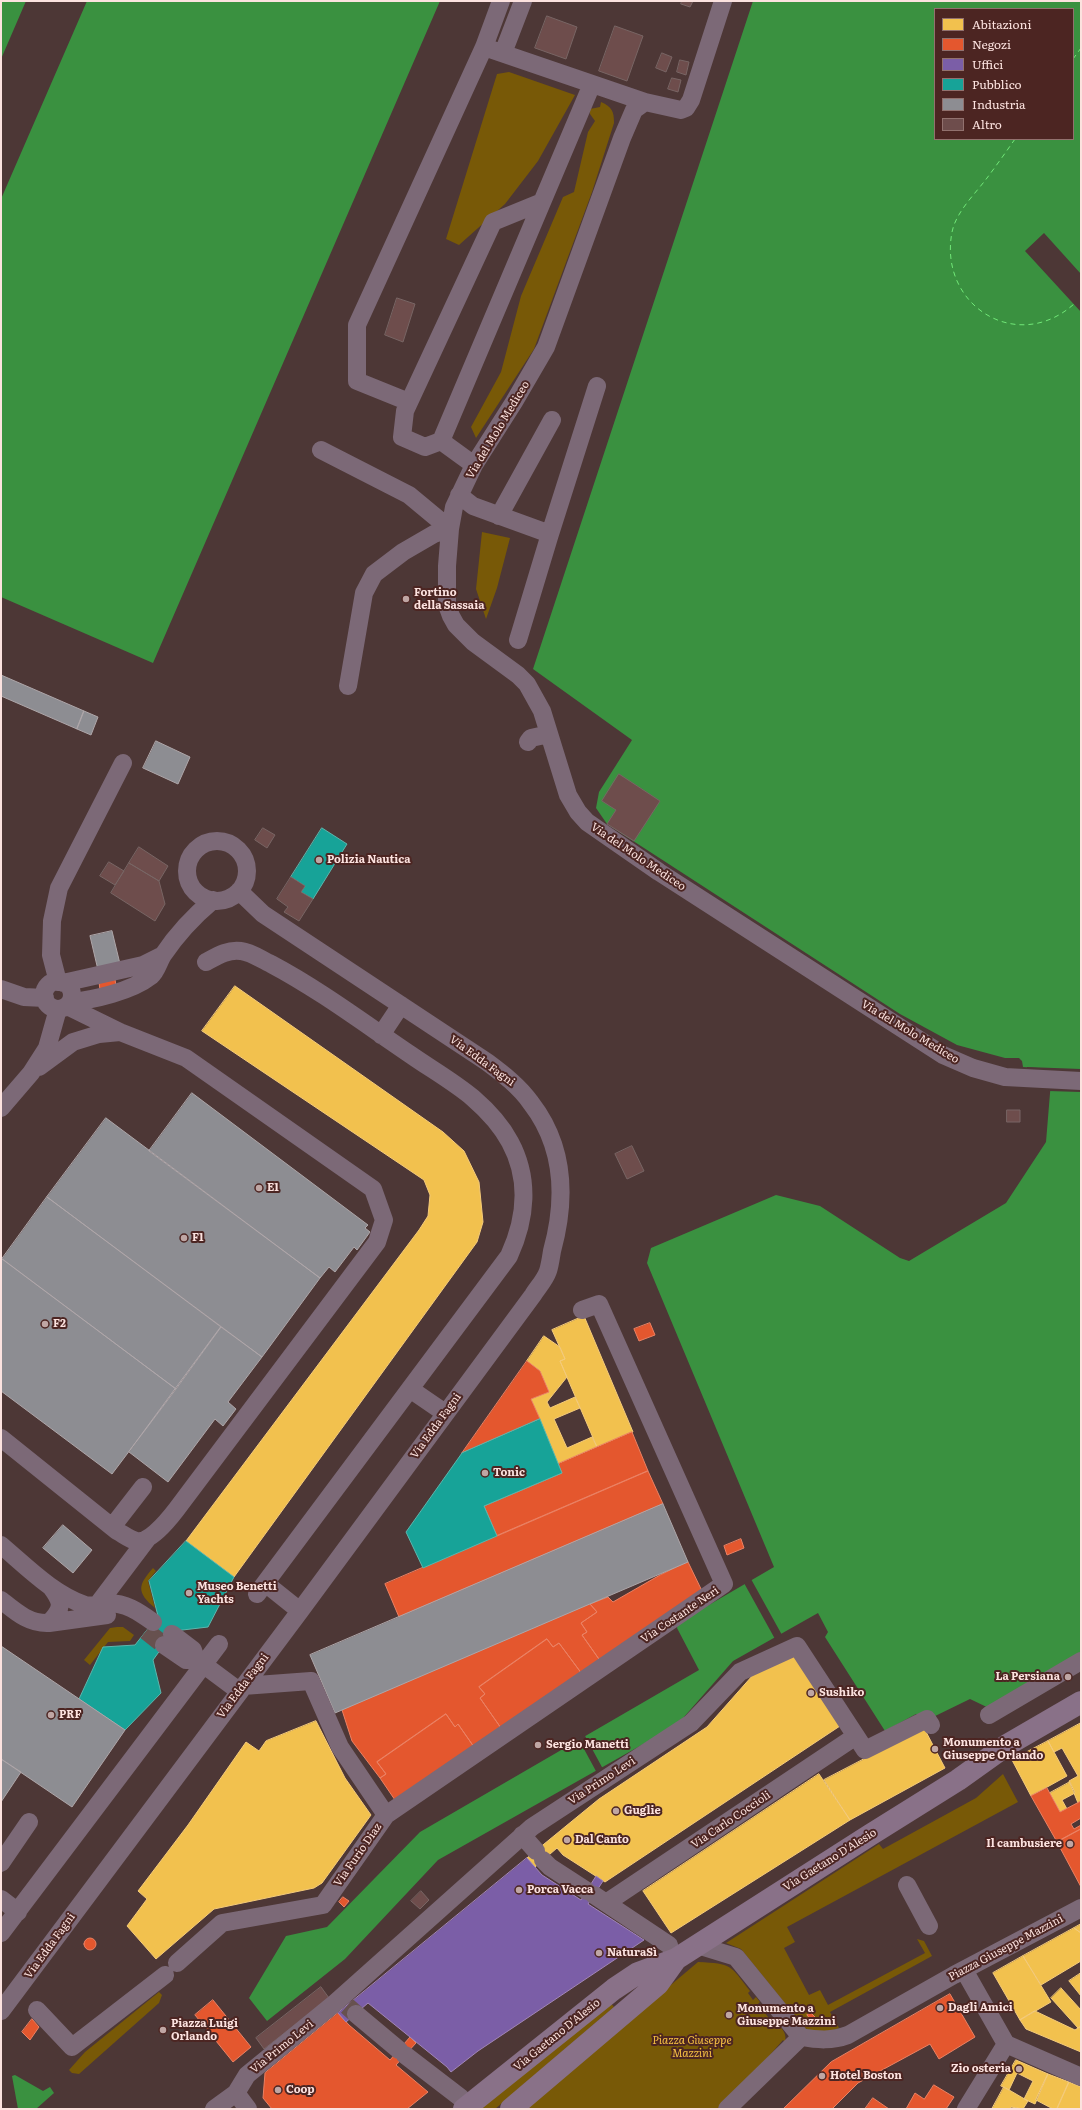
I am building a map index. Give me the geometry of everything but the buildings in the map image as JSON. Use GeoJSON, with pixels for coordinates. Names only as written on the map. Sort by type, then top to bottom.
{"type":"FeatureCollection","features":[{"type":"Feature","properties":{"kind":"main road","name":"Via Gaetano D'Alesio"},"geometry":{"type":"LineString","coordinates":[[463,2103],[614,1989],[638,1973],[672,1952],[697,1944],[954,1783],[1007,1745],[1081,1702]]}},
{"type":"Feature","properties":{"kind":"main road","name":"Via Gaetano D'Alesio"},"geometry":{"type":"LineString","coordinates":[[511,2109],[658,1984],[672,1952]]}},
{"type":"Feature","properties":{"kind":"street"},"geometry":{"type":"LineString","coordinates":[[409,402],[357,381],[357,325],[484,47],[501,1]]}},
{"type":"Feature","properties":{"kind":"street"},"geometry":{"type":"LineString","coordinates":[[503,53],[523,1]]}},
{"type":"Feature","properties":{"kind":"street"},"geometry":{"type":"LineString","coordinates":[[484,47],[645,102],[677,110],[683,109],[690,104],[723,1]]}},
{"type":"Feature","properties":{"kind":"street"},"geometry":{"type":"LineString","coordinates":[[542,202],[493,222],[409,402],[405,412],[402,437],[425,447],[441,441],[592,84]]}},
{"type":"Feature","properties":{"kind":"street","name":"Via del Molo Mediceo"},"geometry":{"type":"LineString","coordinates":[[645,102],[634,110],[622,138],[546,347],[474,465],[459,495],[450,529],[446,586],[447,605],[451,616],[456,625],[473,642],[518,675],[527,684],[538,701],[568,795],[581,817],[592,827],[659,872],[943,1055],[985,1073],[1026,1079],[1081,1081]]}},
{"type":"Feature","properties":{"kind":"street"},"geometry":{"type":"LineString","coordinates":[[518,640],[550,534],[598,386]]}},
{"type":"Feature","properties":{"kind":"street"},"geometry":{"type":"LineString","coordinates":[[500,516],[552,420]]}},
{"type":"Feature","properties":{"kind":"street"},"geometry":{"type":"LineString","coordinates":[[441,441],[474,465]]}},
{"type":"Feature","properties":{"kind":"street"},"geometry":{"type":"LineString","coordinates":[[321,450],[409,495],[450,529]]}},
{"type":"Feature","properties":{"kind":"street"},"geometry":{"type":"LineString","coordinates":[[459,495],[473,506],[550,534]]}},
{"type":"Feature","properties":{"kind":"street"},"geometry":{"type":"LineString","coordinates":[[348,686],[364,593],[374,574],[403,552],[434,534],[450,529]]}},
{"type":"Feature","properties":{"kind":"street"},"geometry":{"type":"LineString","coordinates":[[528,742],[531,738],[549,734]]}},
{"type":"Feature","properties":{"kind":"street"},"geometry":{"type":"LineString","coordinates":[[1,1108],[31,1073],[47,1048],[60,1004],[72,998],[70,989],[61,982],[51,955],[52,920],[59,888],[123,763]]}},
{"type":"Feature","properties":{"kind":"street"},"geometry":{"type":"LineString","coordinates":[[191,919],[194,890],[188,877],[187,870],[191,856],[200,846],[207,843],[221,842],[234,847],[243,858],[246,872],[243,885],[239,891],[227,899],[213,900],[206,898],[194,890]]}},
{"type":"Feature","properties":{"kind":"street","name":"Via Edda Fagni"},"geometry":{"type":"LineString","coordinates":[[1,2012],[241,1688],[300,1611],[548,1272],[560,1219],[561,1182],[557,1161],[545,1125],[532,1103],[514,1083],[487,1062],[262,914],[239,891]]}},
{"type":"Feature","properties":{"kind":"street"},"geometry":{"type":"LineString","coordinates":[[60,1004],[84,1001],[125,990],[152,975],[163,955],[191,919],[213,900]]}},
{"type":"Feature","properties":{"kind":"street"},"geometry":{"type":"LineString","coordinates":[[206,962],[226,952],[241,951],[290,974],[472,1098],[499,1124],[513,1148],[523,1185],[523,1214],[518,1233],[509,1256],[261,1588],[300,1611]]}},
{"type":"Feature","properties":{"kind":"street"},"geometry":{"type":"LineString","coordinates":[[60,1004],[46,988],[54,982],[61,982],[144,965],[163,955]]}},
{"type":"Feature","properties":{"kind":"street"},"geometry":{"type":"LineString","coordinates":[[1,989],[24,997],[60,1004],[120,1032],[186,1058],[373,1189],[384,1220],[376,1242],[367,1255],[182,1502],[164,1524],[147,1539],[98,1604]]}},
{"type":"Feature","properties":{"kind":"street"},"geometry":{"type":"LineString","coordinates":[[381,1035],[401,1005]]}},
{"type":"Feature","properties":{"kind":"street"},"geometry":{"type":"LineString","coordinates":[[31,1073],[73,1042],[99,1034],[120,1032]]}},
{"type":"Feature","properties":{"kind":"street","name":"Via Costante Neri"},"geometry":{"type":"LineString","coordinates":[[386,1815],[724,1584],[599,1304],[582,1310]]}},
{"type":"Feature","properties":{"kind":"street"},"geometry":{"type":"LineString","coordinates":[[410,1389],[445,1413]]}},
{"type":"Feature","properties":{"kind":"street"},"geometry":{"type":"LineString","coordinates":[[1,1438],[112,1527],[137,1541],[147,1539]]}},
{"type":"Feature","properties":{"kind":"street"},"geometry":{"type":"LineString","coordinates":[[112,1527],[143,1487]]}},
{"type":"Feature","properties":{"kind":"street"},"geometry":{"type":"LineString","coordinates":[[1,1545],[51,1588],[60,1599],[58,1614],[49,1623]]}},
{"type":"Feature","properties":{"kind":"street"},"geometry":{"type":"LineString","coordinates":[[1,1600],[24,1617],[37,1623],[49,1623],[100,1615],[119,1615],[150,1626],[137,1610],[122,1604],[98,1604],[86,1606],[51,1588]]}},
{"type":"Feature","properties":{"kind":"street"},"geometry":{"type":"LineString","coordinates":[[168,1639],[193,1650],[200,1662],[241,1688]]}},
{"type":"Feature","properties":{"kind":"street"},"geometry":{"type":"LineString","coordinates":[[1,1933],[192,1682],[200,1662],[219,1644]]}},
{"type":"Feature","properties":{"kind":"street","name":"Via Primo Levi"},"geometry":{"type":"LineString","coordinates":[[214,2109],[236,2093],[247,2075],[340,2003],[522,1835],[691,1723],[740,1672],[797,1646],[856,1736]]}},
{"type":"Feature","properties":{"kind":"street"},"geometry":{"type":"LineString","coordinates":[[989,1715],[1081,1661]]}},
{"type":"Feature","properties":{"kind":"street","name":"Via Furio Diaz"},"geometry":{"type":"LineString","coordinates":[[18,1990],[72,2047],[171,1969],[222,1923],[323,1905],[386,1815],[340,1747],[311,1680],[241,1688]]}},
{"type":"Feature","properties":{"kind":"street"},"geometry":{"type":"LineString","coordinates":[[856,1736],[866,1750],[927,1719],[931,1725]]}},
{"type":"Feature","properties":{"kind":"street","name":"Via Carlo Coccioli"},"geometry":{"type":"LineString","coordinates":[[596,1896],[856,1736]]}},
{"type":"Feature","properties":{"kind":"street"},"geometry":{"type":"LineString","coordinates":[[1,1863],[29,1822]]}},
{"type":"Feature","properties":{"kind":"street"},"geometry":{"type":"LineString","coordinates":[[522,1835],[550,1867],[596,1896],[672,1952]]}},
{"type":"Feature","properties":{"kind":"street"},"geometry":{"type":"LineString","coordinates":[[907,1885],[928,1926]]}},
{"type":"Feature","properties":{"kind":"street"},"geometry":{"type":"LineString","coordinates":[[1,1900],[18,1912]]}},
{"type":"Feature","properties":{"kind":"street","name":"Piazza Giuseppe Mazzini"},"geometry":{"type":"LineString","coordinates":[[801,2037],[823,2040],[836,2039],[848,2034],[1081,1908]]}},
{"type":"Feature","properties":{"kind":"street"},"geometry":{"type":"LineString","coordinates":[[697,1944],[736,1957],[801,2037],[727,2109]]}},
{"type":"Feature","properties":{"kind":"street"},"geometry":{"type":"LineString","coordinates":[[964,1970],[1006,2044],[1081,2077]]}},
{"type":"Feature","properties":{"kind":"street"},"geometry":{"type":"LineString","coordinates":[[340,2003],[463,2103]]}},
{"type":"Feature","properties":{"kind":"street"},"geometry":{"type":"LineString","coordinates":[[966,2109],[1006,2044]]}},
{"type":"Feature","properties":{"kind":"street"},"geometry":{"type":"LineString","coordinates":[[236,2093],[248,2109]]}},
{"type":"Feature","properties":{"kind":"green space"},"geometry":{"type":"Polygon","coordinates":[[[509,72],[575,95],[538,161],[505,204],[459,245],[446,239],[497,74],[509,72]]]}},
{"type":"Feature","properties":{"kind":"green space"},"geometry":{"type":"Polygon","coordinates":[[[601,102],[612,110],[614,115],[614,123],[592,192],[534,349],[476,438],[471,427],[501,372],[521,296],[563,197],[574,192],[588,132],[595,121],[590,114],[590,109],[600,107],[601,102]]]}},
{"type":"Feature","properties":{"kind":"green space"},"geometry":{"type":"Polygon","coordinates":[[[482,532],[510,538],[497,588],[486,619],[476,589],[482,532]]]}},
{"type":"Feature","properties":{"kind":"green space"},"geometry":{"type":"Polygon","coordinates":[[[153,1568],[156,1571],[148,1581],[155,1608],[142,1593],[141,1588],[144,1579],[153,1568]]]}},
{"type":"Feature","properties":{"kind":"green space"},"geometry":{"type":"Polygon","coordinates":[[[123,1627],[134,1635],[130,1641],[108,1642],[90,1665],[84,1660],[110,1628],[123,1627]]]}},
{"type":"Feature","properties":{"kind":"green space"},"geometry":{"type":"Polygon","coordinates":[[[1003,1774],[1018,1802],[787,1927],[795,1942],[784,1948],[809,1995],[820,1990],[828,2005],[925,1953],[917,1939],[924,1941],[932,1956],[830,2012],[839,2028],[818,2033],[809,2031],[805,2028],[741,1949],[726,1943],[879,1844],[883,1849],[976,1798],[1003,1774]]]}},
{"type":"Feature","properties":{"kind":"green space","name":"Piazza Giuseppe Mazzini"},"geometry":{"type":"Polygon","coordinates":[[[698,1962],[724,1965],[734,1970],[750,1991],[748,1993],[753,2000],[756,1997],[760,2002],[758,2004],[775,2026],[778,2024],[785,2034],[785,2042],[783,2040],[754,2073],[717,2109],[524,2109],[698,1962]]]}},
{"type":"Feature","properties":{"kind":"green space"},"geometry":{"type":"Polygon","coordinates":[[[159,1992],[162,1995],[159,2003],[79,2074],[72,2073],[69,2070],[85,2052],[159,1992]]]}},
{"type":"Feature","properties":{"kind":"green space"},"geometry":{"type":"Polygon","coordinates":[[[609,2001],[614,2007],[495,2109],[479,2109],[609,2001]]]}},
{"type":"Feature","properties":{"kind":"shaded area"},"geometry":{"type":"Polygon","coordinates":[[[1,1],[26,1],[1,59],[1,1]]]}},
{"type":"Feature","properties":{"kind":"shaded area"},"geometry":{"type":"Polygon","coordinates":[[[87,1],[440,1],[153,663],[1,597],[1,199],[87,1]]]}},
{"type":"Feature","properties":{"kind":"shaded area"},"geometry":{"type":"Polygon","coordinates":[[[753,1],[1081,1],[1081,1659],[993,1710],[970,1699],[929,1719],[916,1714],[885,1731],[825,1637],[828,1632],[818,1613],[733,1661],[677,1725],[438,1860],[345,1959],[267,2021],[249,1998],[286,1936],[327,1927],[420,1832],[699,1670],[677,1628],[678,1623],[774,1567],[647,1263],[651,1248],[776,1195],[820,1206],[900,1258],[909,1261],[1006,1203],[1046,1142],[1052,1069],[1023,1067],[1022,1061],[1019,1058],[1005,1058],[957,1045],[900,1014],[607,824],[596,808],[599,792],[632,740],[533,669],[753,1]]]}},
{"type":"Feature","properties":{"kind":"shaded area"},"geometry":{"type":"Polygon","coordinates":[[[15,2075],[43,2091],[50,2087],[54,2093],[36,2109],[18,2109],[12,2076],[15,2075]]]}},
{"type":"Feature","properties":{"kind":"pier"},"geometry":{"type":"Polygon","coordinates":[[[1044,233],[1081,274],[1081,312],[1025,251],[1044,233]]]}},
{"type":"Feature","properties":{"kind":"pier"},"geometry":{"type":"Polygon","coordinates":[[[1027,1067],[1081,1069],[1081,1092],[1048,1091],[1050,1071],[1027,1070],[1027,1067]]]}},
{"type":"Feature","properties":{"kind":"pier"},"geometry":{"type":"Polygon","coordinates":[[[751,1579],[782,1635],[775,1639],[744,1583],[751,1579]]]}},
{"type":"Feature","properties":{"kind":"pier"},"geometry":{"type":"Polygon","coordinates":[[[584,1734],[603,1769],[597,1773],[578,1738],[584,1734]]]}},
{"type":"Feature","properties":{"kind":"ferry route"},"geometry":{"type":"LineString","coordinates":[[1074,58],[1081,48]]}},
{"type":"Feature","properties":{"kind":"ferry route"},"geometry":{"type":"LineString","coordinates":[[1014,140],[957,217],[952,232],[951,258],[957,281],[969,300],[986,314],[1007,323],[1029,325],[1052,319],[1074,304]]}},
{"type":"Feature","properties":{"kind":"tunnel"},"geometry":{"type":"LineString","coordinates":[[146,1631],[164,1645]]}},
{"type":"Feature","properties":{"kind":"tunnel"},"geometry":{"type":"LineString","coordinates":[[347,2006],[356,2014]]}},
{"type":"Feature","properties":{"kind":"place","name":"Fortino della Sassaia"},"geometry":{"type":"Point","coordinates":[406,599]}},
{"type":"Feature","properties":{"kind":"place","name":"Polizia Nautica"},"geometry":{"type":"Point","coordinates":[319,860]}},
{"type":"Feature","properties":{"kind":"place","name":"E1"},"geometry":{"type":"Point","coordinates":[259,1188]}},
{"type":"Feature","properties":{"kind":"place","name":"F1"},"geometry":{"type":"Point","coordinates":[184,1238]}},
{"type":"Feature","properties":{"kind":"place","name":"F2"},"geometry":{"type":"Point","coordinates":[45,1324]}},
{"type":"Feature","properties":{"kind":"place","name":"Tonic"},"geometry":{"type":"Point","coordinates":[485,1473]}},
{"type":"Feature","properties":{"kind":"place","name":"Museo Benetti Yachts"},"geometry":{"type":"Point","coordinates":[189,1593]}},
{"type":"Feature","properties":{"kind":"place","name":"La Persiana"},"geometry":{"type":"Point","coordinates":[1068,1677]}},
{"type":"Feature","properties":{"kind":"place","name":"Sushiko"},"geometry":{"type":"Point","coordinates":[811,1693]}},
{"type":"Feature","properties":{"kind":"place","name":"PRF"},"geometry":{"type":"Point","coordinates":[51,1715]}},
{"type":"Feature","properties":{"kind":"place","name":"Sergio Manetti"},"geometry":{"type":"Point","coordinates":[538,1745]}},
{"type":"Feature","properties":{"kind":"place","name":"Monumento a Giuseppe Orlando"},"geometry":{"type":"Point","coordinates":[935,1749]}},
{"type":"Feature","properties":{"kind":"place","name":"Guglie"},"geometry":{"type":"Point","coordinates":[616,1811]}},
{"type":"Feature","properties":{"kind":"place","name":"Dal Canto"},"geometry":{"type":"Point","coordinates":[567,1840]}},
{"type":"Feature","properties":{"kind":"place","name":"Il cambusiere"},"geometry":{"type":"Point","coordinates":[1070,1844]}},
{"type":"Feature","properties":{"kind":"place","name":"Porca Vacca"},"geometry":{"type":"Point","coordinates":[519,1890]}},
{"type":"Feature","properties":{"kind":"place","name":"NaturaSì"},"geometry":{"type":"Point","coordinates":[599,1953]}},
{"type":"Feature","properties":{"kind":"place","name":"Dagli Amici"},"geometry":{"type":"Point","coordinates":[940,2008]}},
{"type":"Feature","properties":{"kind":"place","name":"Monumento a Giuseppe Mazzini"},"geometry":{"type":"Point","coordinates":[729,2015]}},
{"type":"Feature","properties":{"kind":"place","name":"Piazza Luigi Orlando"},"geometry":{"type":"Point","coordinates":[163,2030]}},
{"type":"Feature","properties":{"kind":"place","name":"Zio osteria"},"geometry":{"type":"Point","coordinates":[1019,2069]}},
{"type":"Feature","properties":{"kind":"place","name":"Hotel Boston"},"geometry":{"type":"Point","coordinates":[822,2076]}},
{"type":"Feature","properties":{"kind":"place","name":"Coop"},"geometry":{"type":"Point","coordinates":[278,2090]}}]}
